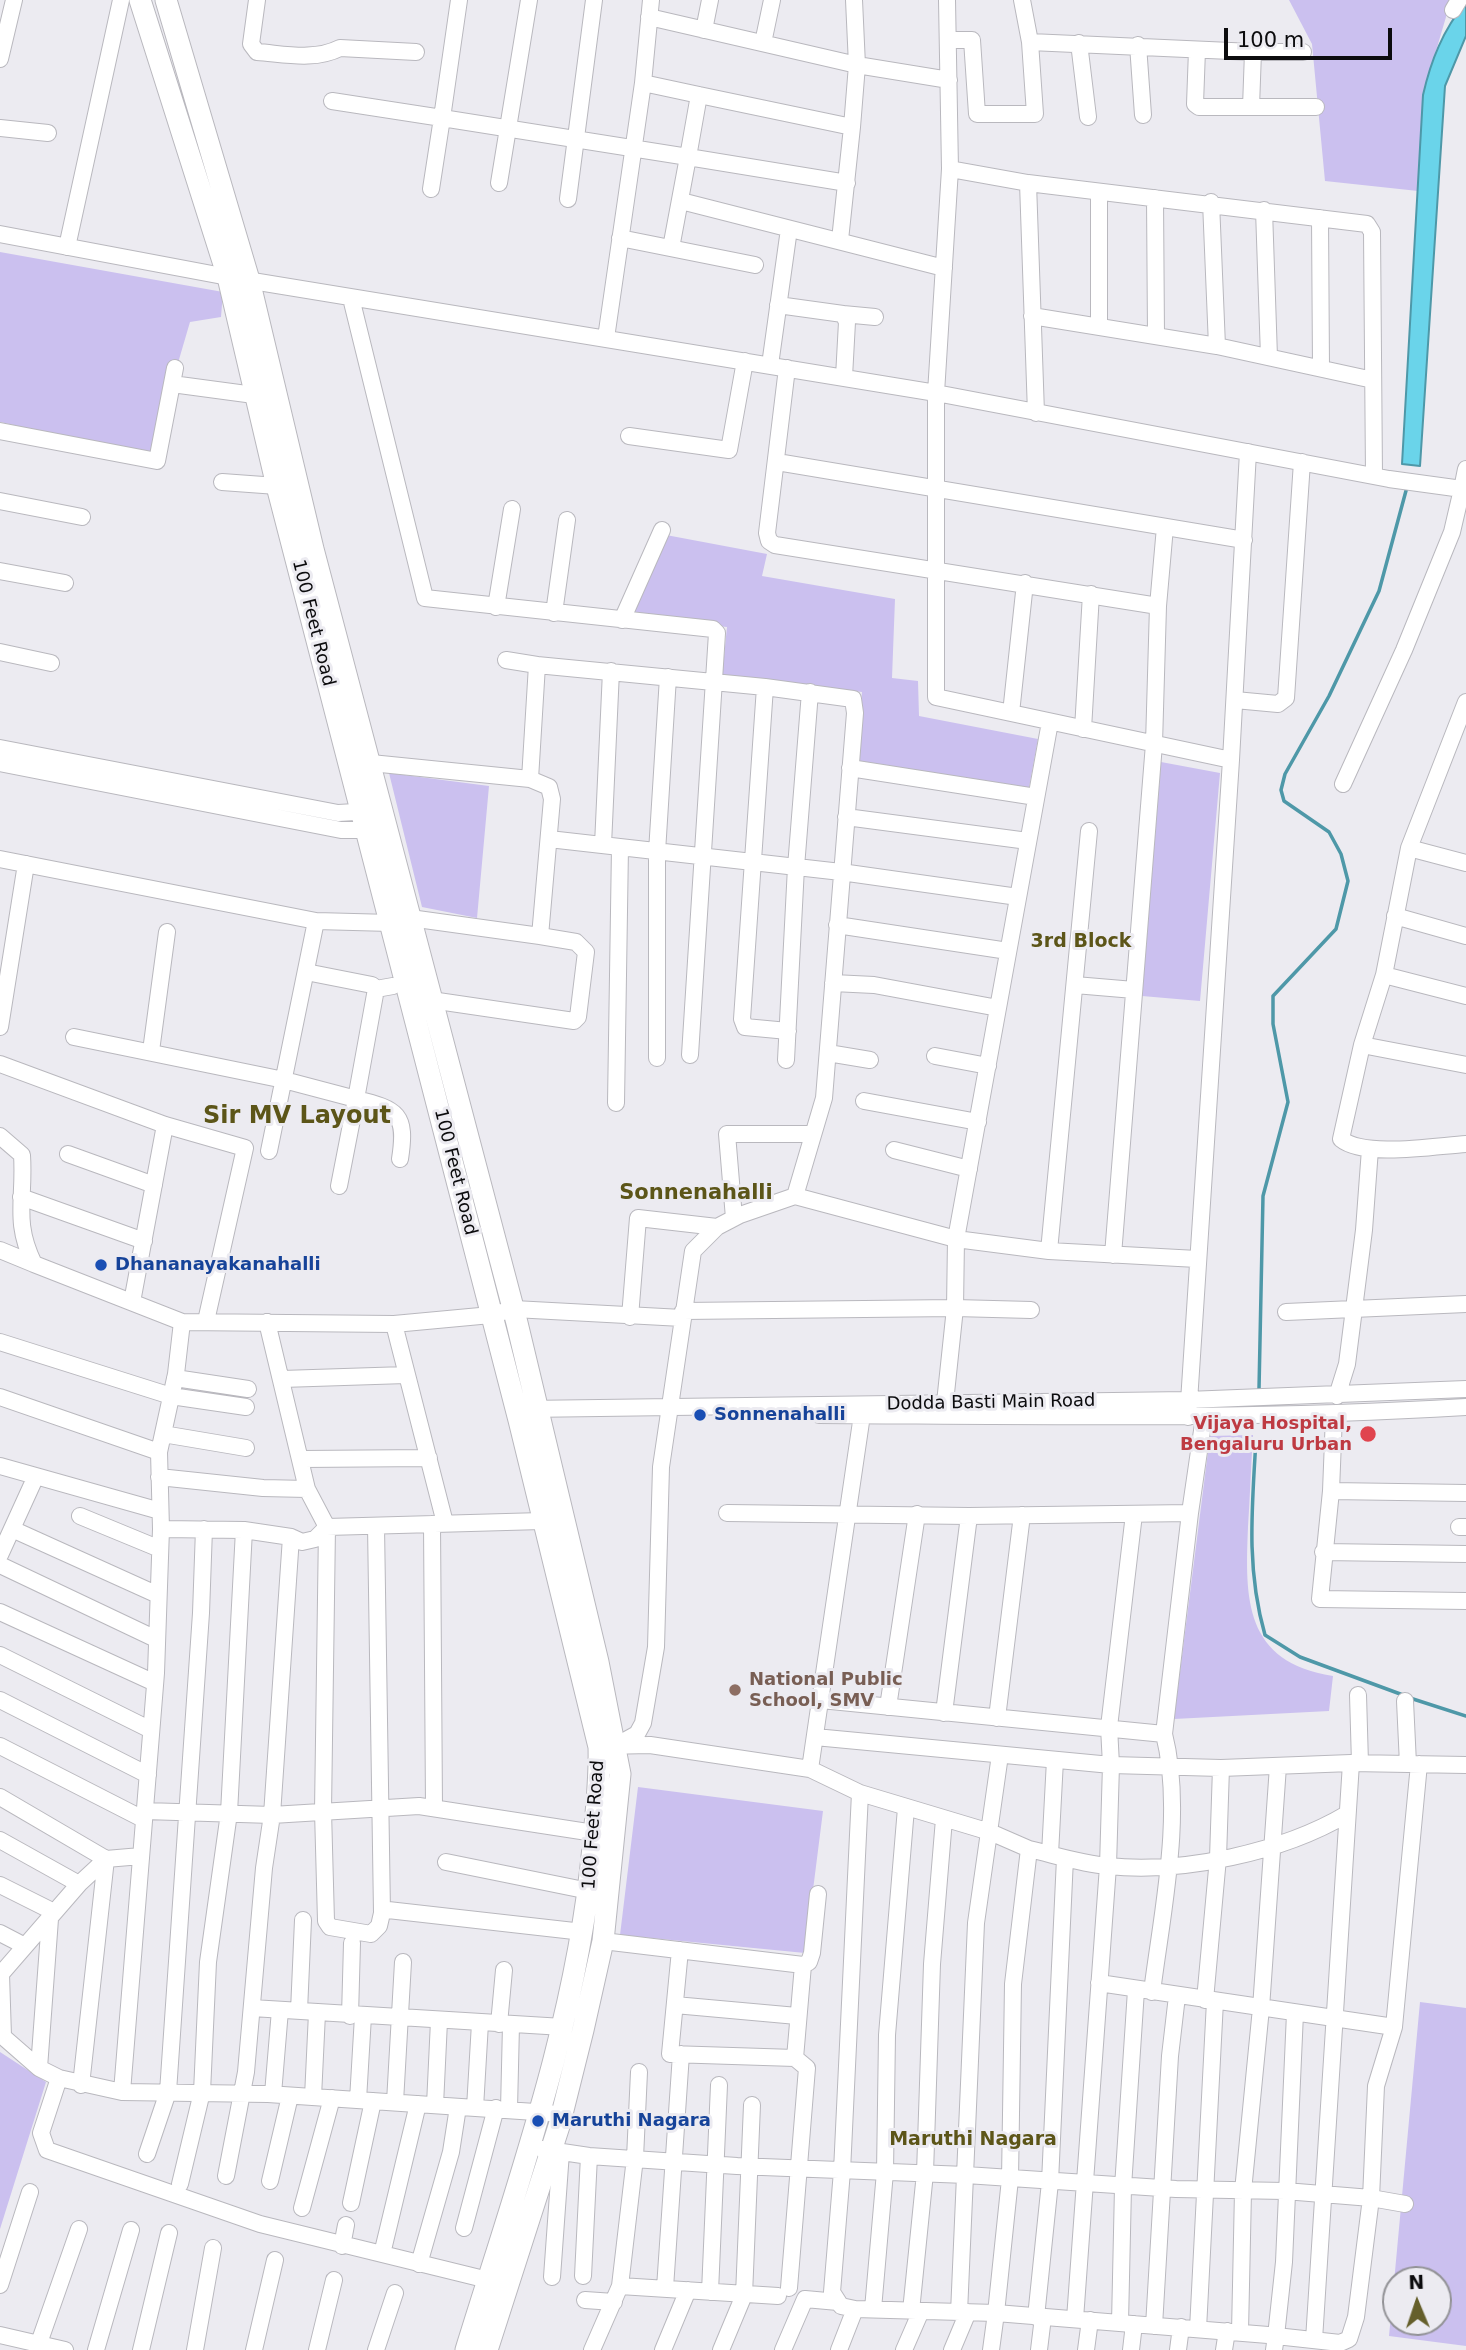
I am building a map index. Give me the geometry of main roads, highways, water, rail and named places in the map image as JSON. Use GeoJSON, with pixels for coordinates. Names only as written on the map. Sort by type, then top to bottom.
{"type":"FeatureCollection","features":[{"type":"Feature","properties":{"kind":"main road","name":"100 Feet Road"},"geometry":{"type":"LineString","coordinates":[[140,0],[238,278],[254,395],[277,486],[374,820],[400,921],[491,1315],[518,1415],[542,1521],[607,1746],[620,1774],[603,1941],[551,2113]]}},
{"type":"Feature","properties":{"kind":"main road","name":"100 Feet Road"},"geometry":{"type":"LineString","coordinates":[[166,0],[238,278],[371,763],[374,820]]}},
{"type":"Feature","properties":{"kind":"main road","name":"100 Feet Road"},"geometry":{"type":"LineString","coordinates":[[400,921],[431,1000],[540,1412],[607,1746],[583,1932],[563,2027],[546,2149],[487,2350]]}},
{"type":"Feature","properties":{"kind":"main road","name":"100 Feet Road"},"geometry":{"type":"LineString","coordinates":[[466,2350],[488,2280],[546,2149]]}},
{"type":"Feature","properties":{"kind":"water"},"geometry":{"type":"Polygon","coordinates":[[[1466,2],[1466,36],[1445,86],[1420,466],[1402,464],[1423,95],[1439,46],[1466,2]]]}},
{"type":"Feature","properties":{"kind":"waterway"},"geometry":{"type":"LineString","coordinates":[[1259,1389],[1263,1196],[1288,1102],[1273,1024],[1273,996],[1336,929],[1348,881],[1341,854],[1329,832],[1284,801],[1281,790],[1285,774],[1329,696],[1379,591],[1407,487]]}},
{"type":"Feature","properties":{"kind":"waterway"},"geometry":{"type":"LineString","coordinates":[[1256,1440],[1252,1514],[1253,1562],[1265,1635],[1300,1657],[1403,1695]]}},
{"type":"Feature","properties":{"kind":"waterway"},"geometry":{"type":"LineString","coordinates":[[1410,1698],[1466,1716]]}},
{"type":"Feature","properties":{"kind":"place","name":"Dhananayakanahalli"},"geometry":{"type":"Point","coordinates":[101,1265]}},
{"type":"Feature","properties":{"kind":"place","name":"Sonnenahalli"},"geometry":{"type":"Point","coordinates":[700,1415]}},
{"type":"Feature","properties":{"kind":"place","name":"Vijaya Hospital, Bengaluru Urban"},"geometry":{"type":"Point","coordinates":[1368,1434]}},
{"type":"Feature","properties":{"kind":"place","name":"National Public School, SMV"},"geometry":{"type":"Point","coordinates":[735,1690]}},
{"type":"Feature","properties":{"kind":"place","name":"Maruthi Nagara"},"geometry":{"type":"Point","coordinates":[538,2121]}},
{"type":"Feature","properties":{"kind":"district","name":"3rd Block"},"geometry":{"type":"Point","coordinates":[1081,942]}},
{"type":"Feature","properties":{"kind":"district","name":"Sir MV Layout"},"geometry":{"type":"Point","coordinates":[297,1117]}},
{"type":"Feature","properties":{"kind":"district","name":"Sonnenahalli"},"geometry":{"type":"Point","coordinates":[696,1194]}},
{"type":"Feature","properties":{"kind":"district","name":"Maruthi Nagara"},"geometry":{"type":"Point","coordinates":[973,2140]}}]}
